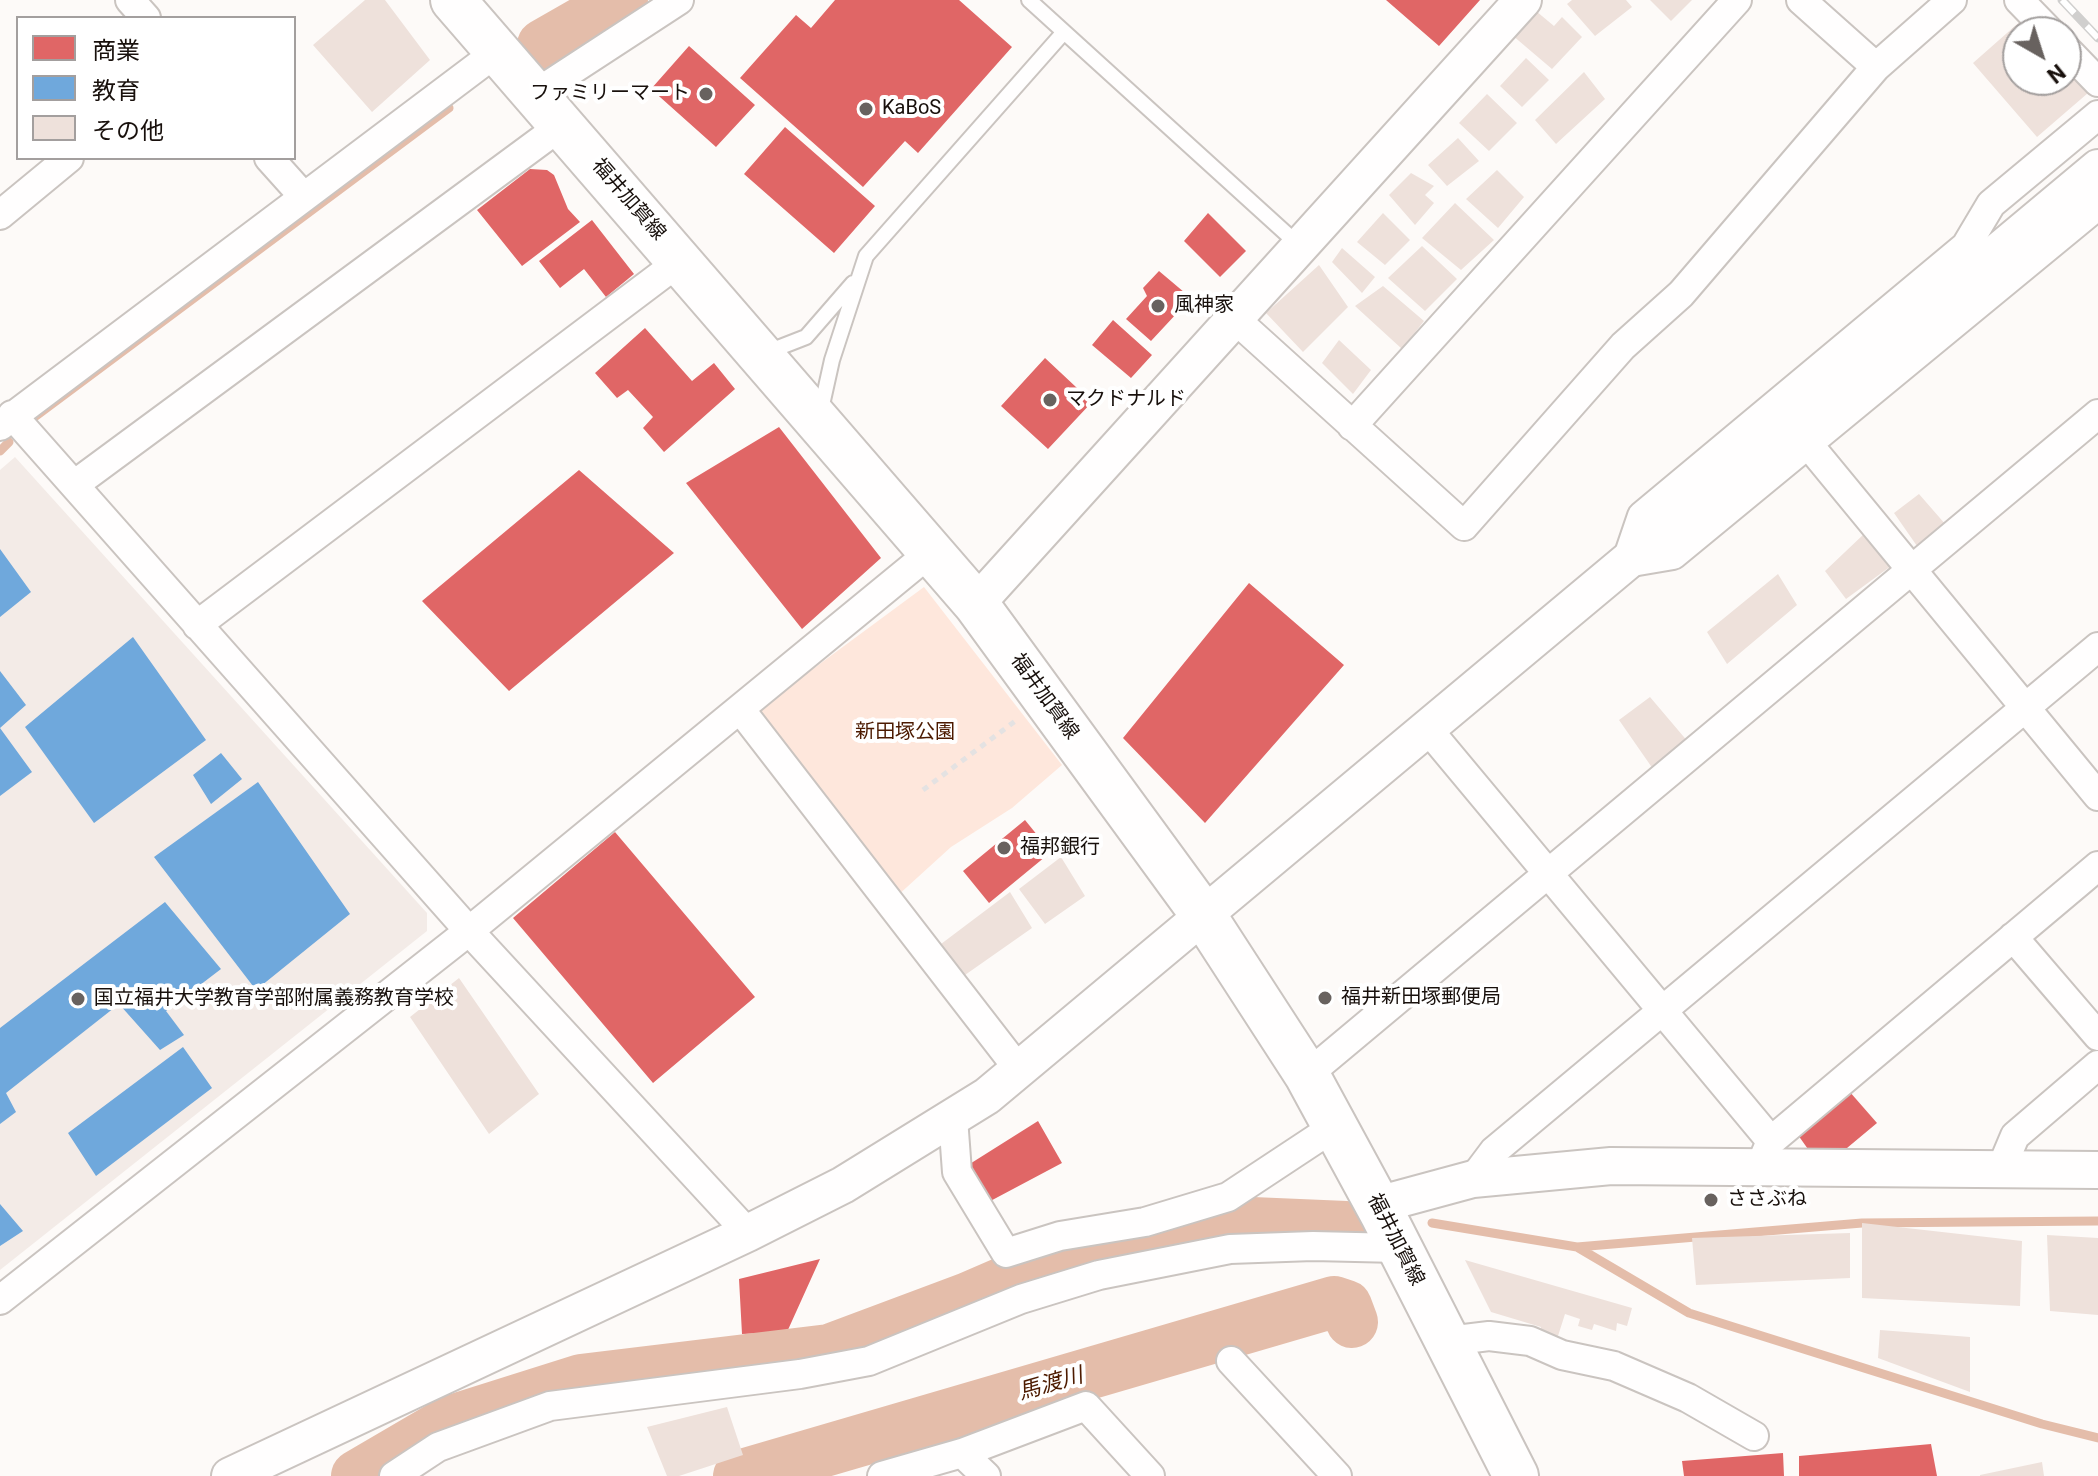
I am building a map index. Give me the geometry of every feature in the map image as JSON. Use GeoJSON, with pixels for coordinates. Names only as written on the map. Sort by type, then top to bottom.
{"type":"FeatureCollection","features":[{"type":"Feature","properties":{"kind":"main road","name":"福井加賀線"},"geometry":{"type":"LineString","coordinates":[[453,0],[976,604],[1204,916],[1307,1075],[1516,1476]]}},
{"type":"Feature","properties":{"kind":"street"},"geometry":{"type":"LineString","coordinates":[[130,0],[144,16]]}},
{"type":"Feature","properties":{"kind":"street"},"geometry":{"type":"LineString","coordinates":[[74,485],[549,109],[679,0]]}},
{"type":"Feature","properties":{"kind":"street"},"geometry":{"type":"LineString","coordinates":[[976,604],[1523,0]]}},
{"type":"Feature","properties":{"kind":"street"},"geometry":{"type":"LineString","coordinates":[[1352,426],[1737,0]]}},
{"type":"Feature","properties":{"kind":"street"},"geometry":{"type":"LineString","coordinates":[[1801,0],[1876,67]]}},
{"type":"Feature","properties":{"kind":"street"},"geometry":{"type":"LineString","coordinates":[[1235,319],[1464,526],[1623,346],[1681,294],[1876,67],[1952,0]]}},
{"type":"Feature","properties":{"kind":"street"},"geometry":{"type":"LineString","coordinates":[[2019,0],[2034,16]]}},
{"type":"Feature","properties":{"kind":"street"},"geometry":{"type":"LineString","coordinates":[[498,51],[4,419],[74,485],[469,931],[748,1233]]}},
{"type":"Feature","properties":{"kind":"street"},"geometry":{"type":"LineString","coordinates":[[2082,66],[2098,82]]}},
{"type":"Feature","properties":{"kind":"street"},"geometry":{"type":"LineString","coordinates":[[1626,563],[1642,516],[1966,246],[1991,204],[2098,115]]}},
{"type":"Feature","properties":{"kind":"street"},"geometry":{"type":"LineString","coordinates":[[0,215],[67,160]]}},
{"type":"Feature","properties":{"kind":"street"},"geometry":{"type":"LineString","coordinates":[[271,160],[304,197]]}},
{"type":"Feature","properties":{"kind":"street"},"geometry":{"type":"LineString","coordinates":[[230,1476],[748,1233],[843,1185],[953,1118],[1020,1071],[1426,727],[2098,168]]}},
{"type":"Feature","properties":{"kind":"street"},"geometry":{"type":"LineString","coordinates":[[1626,563],[1673,555],[2098,205]]}},
{"type":"Feature","properties":{"kind":"street"},"geometry":{"type":"LineString","coordinates":[[197,625],[680,261]]}},
{"type":"Feature","properties":{"kind":"street"},"geometry":{"type":"LineString","coordinates":[[1307,1075],[2098,414]]}},
{"type":"Feature","properties":{"kind":"street"},"geometry":{"type":"LineString","coordinates":[[1808,444],[2098,796]]}},
{"type":"Feature","properties":{"kind":"street"},"geometry":{"type":"LineString","coordinates":[[0,1300],[469,931],[932,551]]}},
{"type":"Feature","properties":{"kind":"street"},"geometry":{"type":"LineString","coordinates":[[1473,1179],[1494,1151],[2098,647]]}},
{"type":"Feature","properties":{"kind":"street"},"geometry":{"type":"LineString","coordinates":[[740,709],[1020,1071]]}},
{"type":"Feature","properties":{"kind":"street"},"geometry":{"type":"LineString","coordinates":[[1426,727],[1663,1010],[1765,1154]]}},
{"type":"Feature","properties":{"kind":"street"},"geometry":{"type":"LineString","coordinates":[[1765,1154],[2098,866]]}},
{"type":"Feature","properties":{"kind":"street"},"geometry":{"type":"LineString","coordinates":[[2013,937],[2098,1036]]}},
{"type":"Feature","properties":{"kind":"street"},"geometry":{"type":"LineString","coordinates":[[2001,1169],[2015,1136],[2098,1065]]}},
{"type":"Feature","properties":{"kind":"street"},"geometry":{"type":"LineString","coordinates":[[953,1118],[957,1172],[1006,1253],[1060,1236],[1145,1222],[1228,1197],[1334,1127]]}},
{"type":"Feature","properties":{"kind":"street"},"geometry":{"type":"LineString","coordinates":[[394,1476],[438,1447],[550,1406],[800,1374],[869,1361],[1021,1299],[1099,1275],[1230,1249],[1313,1246],[1388,1226],[1473,1179],[1765,1154],[2001,1169],[2098,1170]]}},
{"type":"Feature","properties":{"kind":"street"},"geometry":{"type":"LineString","coordinates":[[1448,1341],[1489,1336],[1530,1341],[1562,1355],[1614,1366],[1688,1398],[1754,1436]]}},
{"type":"Feature","properties":{"kind":"street"},"geometry":{"type":"LineString","coordinates":[[1231,1361],[1337,1476]]}},
{"type":"Feature","properties":{"kind":"street"},"geometry":{"type":"LineString","coordinates":[[882,1476],[962,1453],[1086,1406],[1150,1476]]}},
{"type":"Feature","properties":{"kind":"street"},"geometry":{"type":"LineString","coordinates":[[276,1476],[309,1439]]}},
{"type":"Feature","properties":{"kind":"street"},"geometry":{"type":"LineString","coordinates":[[962,1453],[986,1476]]}},
{"type":"Feature","properties":{"kind":"lane"},"geometry":{"type":"LineString","coordinates":[[1029,0],[1301,247]]}},
{"type":"Feature","properties":{"kind":"lane"},"geometry":{"type":"LineString","coordinates":[[819,421],[832,360],[866,256],[1064,32]]}},
{"type":"Feature","properties":{"kind":"lane"},"geometry":{"type":"LineString","coordinates":[[761,354],[806,337],[859,276]]}},
{"type":"Feature","properties":{"kind":"path"},"geometry":{"type":"LineString","coordinates":[[923,790],[1025,714]]}},
{"type":"Feature","properties":{"kind":"shaded area"},"geometry":{"type":"Polygon","coordinates":[[[15,457],[427,913],[427,931],[0,1270],[0,470],[15,457]]]}},
{"type":"Feature","properties":{"kind":"green space","name":"新田塚公園"},"geometry":{"type":"Polygon","coordinates":[[[924,587],[1062,765],[1012,808],[951,847],[896,897],[756,711],[924,587]]]}},
{"type":"Feature","properties":{"kind":"building: 商業","name":"KaBoS"},"geometry":{"type":"Polygon","coordinates":[[[835,0],[959,0],[1012,47],[918,153],[905,141],[863,187],[740,78],[796,15],[811,28],[835,0]]]}},
{"type":"Feature","properties":{"kind":"building: 商業"},"geometry":{"type":"Polygon","coordinates":[[[1386,0],[1480,0],[1439,46],[1386,0]]]}},
{"type":"Feature","properties":{"kind":"building: 商業"},"geometry":{"type":"Polygon","coordinates":[[[689,46],[755,105],[716,147],[651,89],[689,46]]]}},
{"type":"Feature","properties":{"kind":"building: 商業"},"geometry":{"type":"Polygon","coordinates":[[[785,127],[875,206],[834,253],[744,174],[785,127]]]}},
{"type":"Feature","properties":{"kind":"building: 商業"},"geometry":{"type":"Polygon","coordinates":[[[530,169],[547,170],[554,175],[568,209],[580,222],[522,266],[477,210],[530,169]]]}},
{"type":"Feature","properties":{"kind":"building: 商業"},"geometry":{"type":"Polygon","coordinates":[[[1208,213],[1246,251],[1220,277],[1184,241],[1208,213]]]}},
{"type":"Feature","properties":{"kind":"building: 商業"},"geometry":{"type":"Polygon","coordinates":[[[592,220],[634,274],[606,297],[584,269],[560,288],[539,261],[592,220]]]}},
{"type":"Feature","properties":{"kind":"building: 商業"},"geometry":{"type":"Polygon","coordinates":[[[1159,271],[1191,298],[1151,341],[1126,319],[1147,296],[1143,288],[1159,271]]]}},
{"type":"Feature","properties":{"kind":"building: 商業"},"geometry":{"type":"Polygon","coordinates":[[[1113,320],[1152,355],[1131,378],[1092,345],[1113,320]]]}},
{"type":"Feature","properties":{"kind":"building: 商業"},"geometry":{"type":"Polygon","coordinates":[[[645,328],[692,381],[714,363],[735,389],[664,452],[643,428],[653,417],[628,390],[617,398],[595,373],[645,328]]]}},
{"type":"Feature","properties":{"kind":"building: 商業"},"geometry":{"type":"Polygon","coordinates":[[[1045,358],[1092,402],[1048,449],[1001,406],[1045,358]]]}},
{"type":"Feature","properties":{"kind":"building: 商業"},"geometry":{"type":"Polygon","coordinates":[[[779,427],[881,558],[802,629],[686,483],[779,427]]]}},
{"type":"Feature","properties":{"kind":"building: 商業"},"geometry":{"type":"Polygon","coordinates":[[[579,470],[674,553],[509,691],[422,601],[579,470]]]}},
{"type":"Feature","properties":{"kind":"building: 商業"},"geometry":{"type":"Polygon","coordinates":[[[1249,583],[1344,665],[1205,823],[1123,738],[1249,583]]]}},
{"type":"Feature","properties":{"kind":"building: 商業"},"geometry":{"type":"Polygon","coordinates":[[[1025,820],[1051,852],[989,903],[963,871],[1025,820]]]}},
{"type":"Feature","properties":{"kind":"building: 商業"},"geometry":{"type":"Polygon","coordinates":[[[615,832],[755,997],[653,1083],[513,918],[615,832]]]}},
{"type":"Feature","properties":{"kind":"building: 商業"},"geometry":{"type":"Polygon","coordinates":[[[1849,1091],[1877,1123],[1835,1158],[1815,1159],[1798,1135],[1849,1091]]]}},
{"type":"Feature","properties":{"kind":"building: 商業"},"geometry":{"type":"Polygon","coordinates":[[[1038,1121],[1062,1163],[981,1206],[957,1172],[1038,1121]]]}},
{"type":"Feature","properties":{"kind":"building: 商業"},"geometry":{"type":"Polygon","coordinates":[[[820,1259],[787,1332],[742,1334],[739,1279],[820,1259]]]}},
{"type":"Feature","properties":{"kind":"building: 商業"},"geometry":{"type":"Polygon","coordinates":[[[1931,1444],[1937,1476],[1799,1476],[1799,1456],[1931,1444]]]}},
{"type":"Feature","properties":{"kind":"building: 商業"},"geometry":{"type":"Polygon","coordinates":[[[1783,1453],[1784,1476],[1684,1476],[1682,1461],[1783,1453]]]}},
{"type":"Feature","properties":{"kind":"building: 教育"},"geometry":{"type":"Polygon","coordinates":[[[0,549],[31,592],[0,617],[0,549]]]}},
{"type":"Feature","properties":{"kind":"building: 教育"},"geometry":{"type":"Polygon","coordinates":[[[133,637],[206,740],[94,823],[25,727],[133,637]]]}},
{"type":"Feature","properties":{"kind":"building: 教育"},"geometry":{"type":"Polygon","coordinates":[[[0,671],[26,705],[0,728],[0,671]]]}},
{"type":"Feature","properties":{"kind":"building: 教育"},"geometry":{"type":"Polygon","coordinates":[[[0,728],[32,772],[0,796],[0,728]]]}},
{"type":"Feature","properties":{"kind":"building: 教育"},"geometry":{"type":"Polygon","coordinates":[[[221,753],[242,779],[211,804],[193,775],[221,753]]]}},
{"type":"Feature","properties":{"kind":"building: 教育"},"geometry":{"type":"Polygon","coordinates":[[[258,782],[350,914],[256,990],[154,857],[258,782]]]}},
{"type":"Feature","properties":{"kind":"building: 教育"},"geometry":{"type":"Polygon","coordinates":[[[165,902],[221,969],[166,1011],[184,1035],[160,1050],[119,1004],[6,1093],[16,1112],[0,1124],[0,1028],[165,902]]]}},
{"type":"Feature","properties":{"kind":"building: 教育"},"geometry":{"type":"Polygon","coordinates":[[[183,1047],[212,1088],[96,1176],[68,1133],[183,1047]]]}},
{"type":"Feature","properties":{"kind":"building: 教育"},"geometry":{"type":"Polygon","coordinates":[[[0,1204],[23,1231],[0,1246],[0,1204]]]}},
{"type":"Feature","properties":{"kind":"building: その他"},"geometry":{"type":"Polygon","coordinates":[[[365,0],[385,0],[430,60],[372,112],[313,45],[365,0]]]}},
{"type":"Feature","properties":{"kind":"building: その他"},"geometry":{"type":"Polygon","coordinates":[[[1572,0],[1626,0],[1632,7],[1595,36],[1567,4],[1572,0]]]}},
{"type":"Feature","properties":{"kind":"building: その他"},"geometry":{"type":"Polygon","coordinates":[[[1650,0],[1692,0],[1671,21],[1650,0]]]}},
{"type":"Feature","properties":{"kind":"building: その他"},"geometry":{"type":"Polygon","coordinates":[[[1536,11],[1554,26],[1562,17],[1582,37],[1552,69],[1512,35],[1536,11]]]}},
{"type":"Feature","properties":{"kind":"building: その他"},"geometry":{"type":"Polygon","coordinates":[[[2002,37],[2002,96],[2082,96],[2082,86],[2088,93],[2037,137],[1973,63],[2002,37]]]}},
{"type":"Feature","properties":{"kind":"building: その他"},"geometry":{"type":"Polygon","coordinates":[[[1526,58],[1549,80],[1522,107],[1500,86],[1526,58]]]}},
{"type":"Feature","properties":{"kind":"building: その他"},"geometry":{"type":"Polygon","coordinates":[[[1584,72],[1605,99],[1556,144],[1535,120],[1584,72]]]}},
{"type":"Feature","properties":{"kind":"building: その他"},"geometry":{"type":"Polygon","coordinates":[[[1487,94],[1517,123],[1489,151],[1459,123],[1487,94]]]}},
{"type":"Feature","properties":{"kind":"building: その他"},"geometry":{"type":"Polygon","coordinates":[[[1458,138],[1479,161],[1447,186],[1428,165],[1458,138]]]}},
{"type":"Feature","properties":{"kind":"building: その他"},"geometry":{"type":"Polygon","coordinates":[[[1497,170],[1524,197],[1498,228],[1466,199],[1497,170]]]}},
{"type":"Feature","properties":{"kind":"building: その他"},"geometry":{"type":"Polygon","coordinates":[[[1411,173],[1434,186],[1425,195],[1434,203],[1415,225],[1389,195],[1411,173]]]}},
{"type":"Feature","properties":{"kind":"building: その他"},"geometry":{"type":"Polygon","coordinates":[[[1455,203],[1494,240],[1461,270],[1422,238],[1455,203]]]}},
{"type":"Feature","properties":{"kind":"building: その他"},"geometry":{"type":"Polygon","coordinates":[[[1383,213],[1410,240],[1385,265],[1357,242],[1383,213]]]}},
{"type":"Feature","properties":{"kind":"building: その他"},"geometry":{"type":"Polygon","coordinates":[[[1422,246],[1457,279],[1425,311],[1388,278],[1422,246]]]}},
{"type":"Feature","properties":{"kind":"building: その他"},"geometry":{"type":"Polygon","coordinates":[[[1342,248],[1375,277],[1362,293],[1332,262],[1342,248]]]}},
{"type":"Feature","properties":{"kind":"building: その他"},"geometry":{"type":"Polygon","coordinates":[[[1319,265],[1348,307],[1303,352],[1266,313],[1319,265]]]}},
{"type":"Feature","properties":{"kind":"building: その他"},"geometry":{"type":"Polygon","coordinates":[[[1383,286],[1424,321],[1402,349],[1355,306],[1383,286]]]}},
{"type":"Feature","properties":{"kind":"building: その他"},"geometry":{"type":"Polygon","coordinates":[[[1339,340],[1371,370],[1353,394],[1322,363],[1339,340]]]}},
{"type":"Feature","properties":{"kind":"building: その他"},"geometry":{"type":"Polygon","coordinates":[[[1919,494],[1946,525],[1917,546],[1894,513],[1919,494]]]}},
{"type":"Feature","properties":{"kind":"building: その他"},"geometry":{"type":"Polygon","coordinates":[[[1865,533],[1891,566],[1846,599],[1825,571],[1865,533]]]}},
{"type":"Feature","properties":{"kind":"building: その他"},"geometry":{"type":"Polygon","coordinates":[[[1778,574],[1797,605],[1727,664],[1707,632],[1778,574]]]}},
{"type":"Feature","properties":{"kind":"building: その他"},"geometry":{"type":"Polygon","coordinates":[[[1650,697],[1689,743],[1653,769],[1619,720],[1650,697]]]}},
{"type":"Feature","properties":{"kind":"building: その他"},"geometry":{"type":"Polygon","coordinates":[[[1061,857],[1085,896],[1045,924],[1019,889],[1061,857]]]}},
{"type":"Feature","properties":{"kind":"building: その他"},"geometry":{"type":"Polygon","coordinates":[[[1010,892],[1032,928],[965,975],[941,944],[1010,892]]]}},
{"type":"Feature","properties":{"kind":"building: その他"},"geometry":{"type":"Polygon","coordinates":[[[459,978],[539,1094],[489,1134],[410,1017],[459,978]]]}},
{"type":"Feature","properties":{"kind":"building: その他"},"geometry":{"type":"Polygon","coordinates":[[[1862,1223],[2022,1241],[2020,1306],[1862,1298],[1862,1223]]]}},
{"type":"Feature","properties":{"kind":"building: その他"},"geometry":{"type":"Polygon","coordinates":[[[1850,1233],[1850,1278],[1696,1285],[1692,1238],[1850,1233]]]}},
{"type":"Feature","properties":{"kind":"building: その他"},"geometry":{"type":"Polygon","coordinates":[[[2047,1235],[2098,1238],[2098,1315],[2050,1311],[2047,1235]]]}},
{"type":"Feature","properties":{"kind":"building: その他"},"geometry":{"type":"Polygon","coordinates":[[[1465,1260],[1632,1308],[1627,1326],[1617,1323],[1616,1331],[1594,1324],[1592,1330],[1578,1326],[1580,1319],[1565,1314],[1558,1336],[1540,1331],[1541,1327],[1491,1312],[1465,1260]]]}},
{"type":"Feature","properties":{"kind":"building: その他"},"geometry":{"type":"Polygon","coordinates":[[[1880,1330],[1970,1337],[1970,1392],[1878,1358],[1880,1330]]]}},
{"type":"Feature","properties":{"kind":"building: その他"},"geometry":{"type":"Polygon","coordinates":[[[727,1407],[743,1455],[679,1476],[667,1476],[647,1427],[727,1407]]]}},
{"type":"Feature","properties":{"kind":"building: その他"},"geometry":{"type":"Polygon","coordinates":[[[2042,1462],[2044,1476],[1980,1476],[1980,1475],[2042,1462]]]}},
{"type":"Feature","properties":{"kind":"waterway"},"geometry":{"type":"LineString","coordinates":[[543,45],[622,0]]}},
{"type":"Feature","properties":{"kind":"waterway"},"geometry":{"type":"LineString","coordinates":[[36,416],[449,108]]}},
{"type":"Feature","properties":{"kind":"waterway"},"geometry":{"type":"LineString","coordinates":[[0,451],[9,442]]}},
{"type":"Feature","properties":{"kind":"waterway"},"geometry":{"type":"LineString","coordinates":[[1577,1247],[1862,1223],[2098,1221]]}},
{"type":"Feature","properties":{"kind":"waterway"},"geometry":{"type":"LineString","coordinates":[[357,1476],[451,1421],[581,1380],[829,1350],[968,1298],[1065,1256],[1252,1223],[1346,1227]]}},
{"type":"Feature","properties":{"kind":"waterway"},"geometry":{"type":"LineString","coordinates":[[1432,1223],[1577,1247],[1689,1313],[2042,1424],[2098,1438]]}},
{"type":"Feature","properties":{"kind":"waterway","name":"馬渡川"},"geometry":{"type":"LineString","coordinates":[[739,1476],[1334,1302],[1346,1306],[1352,1322]]}},
{"type":"Feature","properties":{"kind":"railway"},"geometry":{"type":"LineString","coordinates":[[2062,0],[2098,38]]}},
{"type":"Feature","properties":{"kind":"place","name":"ファミリーマート"},"geometry":{"type":"Point","coordinates":[706,94]}},
{"type":"Feature","properties":{"kind":"place","name":"KaBoS"},"geometry":{"type":"Point","coordinates":[866,109]}},
{"type":"Feature","properties":{"kind":"place","name":"風神家"},"geometry":{"type":"Point","coordinates":[1158,306]}},
{"type":"Feature","properties":{"kind":"place","name":"マクドナルド"},"geometry":{"type":"Point","coordinates":[1050,400]}},
{"type":"Feature","properties":{"kind":"place","name":"福邦銀行"},"geometry":{"type":"Point","coordinates":[1004,848]}},
{"type":"Feature","properties":{"kind":"place","name":"福井新田塚郵便局"},"geometry":{"type":"Point","coordinates":[1325,998]}},
{"type":"Feature","properties":{"kind":"place","name":"国立福井大学教育学部附属義務教育学校"},"geometry":{"type":"Point","coordinates":[78,999]}},
{"type":"Feature","properties":{"kind":"place","name":"ささぶね"},"geometry":{"type":"Point","coordinates":[1711,1200]}}]}
